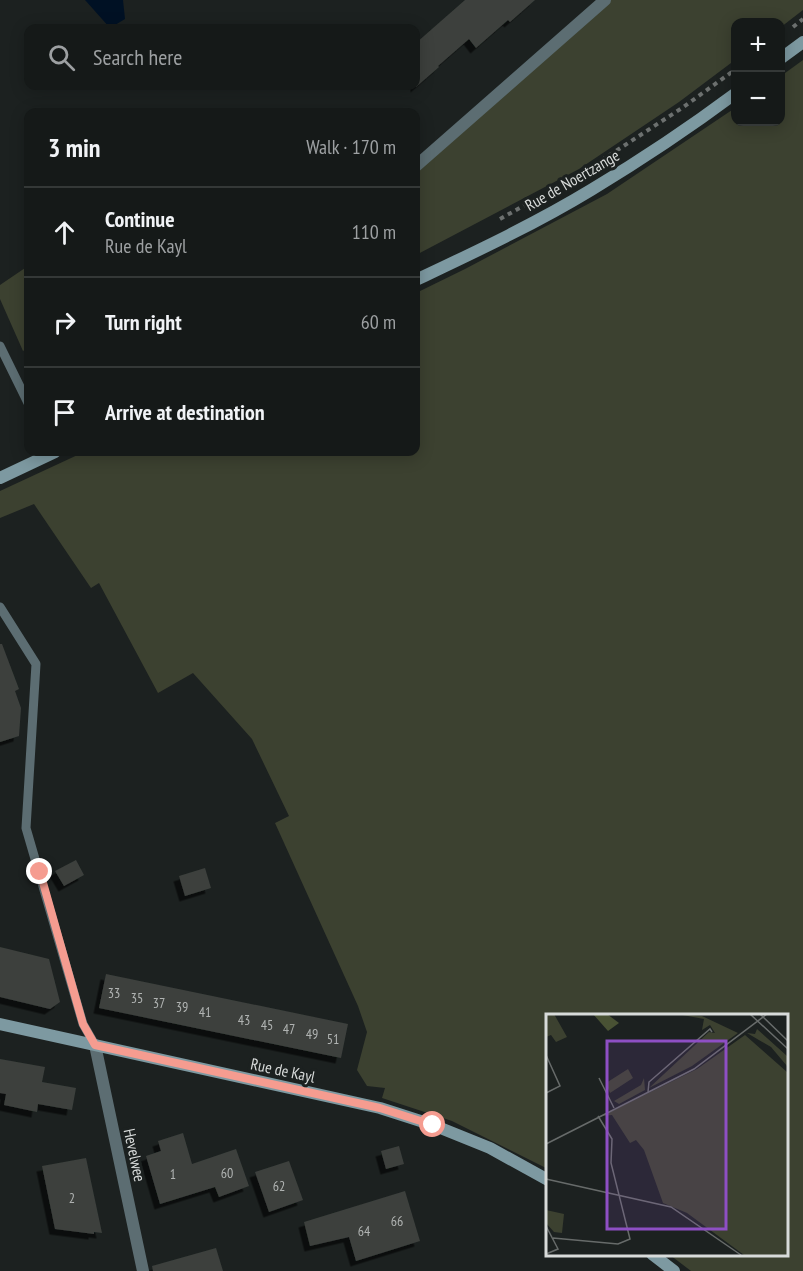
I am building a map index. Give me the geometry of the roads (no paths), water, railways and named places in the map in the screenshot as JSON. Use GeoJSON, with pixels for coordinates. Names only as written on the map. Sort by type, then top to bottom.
{"type":"FeatureCollection","features":[{"type":"Feature","properties":{"kind":"main road"},"geometry":{"type":"LineString","coordinates":[[785,55],[803,42]]}},
{"type":"Feature","properties":{"kind":"main road","name":"Rue de Noertzange"},"geometry":{"type":"LineString","coordinates":[[420,278],[498,241],[590,191],[693,125],[731,96]]}},
{"type":"Feature","properties":{"kind":"main road"},"geometry":{"type":"LineString","coordinates":[[0,478],[44,456]]}},
{"type":"Feature","properties":{"kind":"main road","name":"Rue de Kayl"},"geometry":{"type":"LineString","coordinates":[[0,1024],[380,1108],[433,1125],[490,1148],[546,1179]]}},
{"type":"Feature","properties":{"kind":"main road"},"geometry":{"type":"LineString","coordinates":[[655,1256],[674,1271]]}},
{"type":"Feature","properties":{"kind":"street"},"geometry":{"type":"LineString","coordinates":[[420,162],[605,0]]}},
{"type":"Feature","properties":{"kind":"street","name":"Hevelwee"},"geometry":{"type":"LineString","coordinates":[[95,1045],[143,1271]]}},
{"type":"Feature","properties":{"kind":"lane"},"geometry":{"type":"LineString","coordinates":[[0,346],[24,395]]}},
{"type":"Feature","properties":{"kind":"lane"},"geometry":{"type":"LineString","coordinates":[[0,607],[36,664],[26,828],[83,1024],[95,1045]]}},
{"type":"Feature","properties":{"kind":"water"},"geometry":{"type":"Polygon","coordinates":[[[85,0],[123,0],[125,19],[117,24],[106,24],[85,0]]]}}]}
